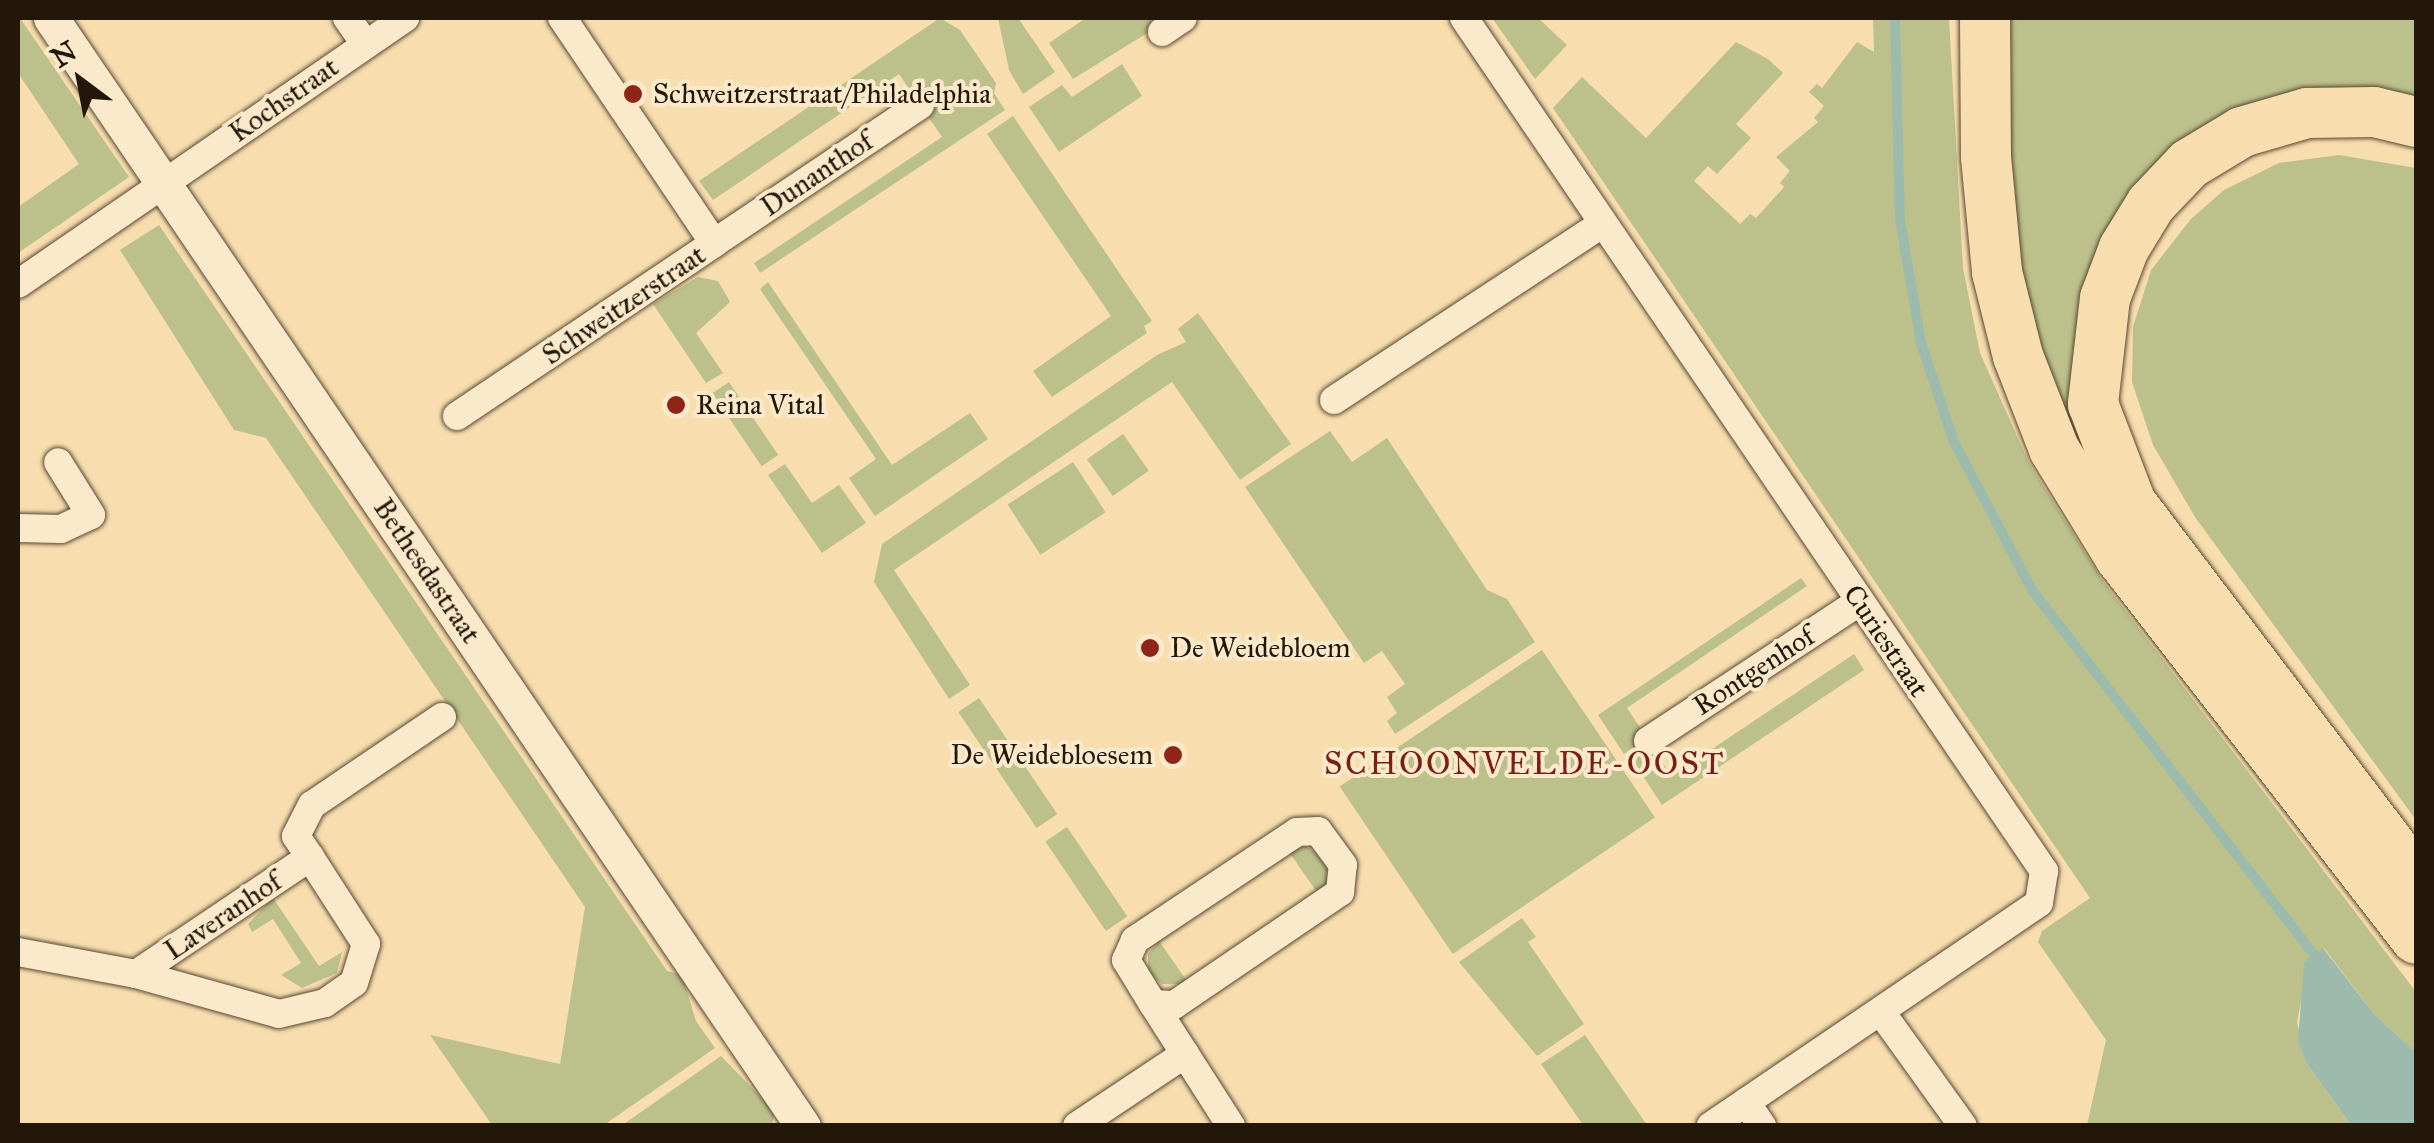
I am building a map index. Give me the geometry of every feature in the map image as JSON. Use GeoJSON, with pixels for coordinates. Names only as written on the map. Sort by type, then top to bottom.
{"type":"FeatureCollection","features":[{"type":"Feature","properties":{"kind":"highway"},"geometry":{"type":"LineString","coordinates":[[1985,18],[1986,156],[1997,272],[2018,356],[2054,449],[2120,556],[2416,939]]}},
{"type":"Feature","properties":{"kind":"highway"},"geometry":{"type":"LineString","coordinates":[[2416,122],[2374,112],[2308,113],[2242,132],[2189,164],[2150,204],[2124,248],[2105,298],[2092,404],[2140,517],[2416,878]]}},
{"type":"Feature","properties":{"kind":"street","name":"Bethesdastraat"},"geometry":{"type":"LineString","coordinates":[[51,18],[803,1126]]}},
{"type":"Feature","properties":{"kind":"street"},"geometry":{"type":"LineString","coordinates":[[347,18],[365,44]]}},
{"type":"Feature","properties":{"kind":"street","name":"Kochstraat"},"geometry":{"type":"LineString","coordinates":[[18,284],[405,18]]}},
{"type":"Feature","properties":{"kind":"street","name":"Schweitzerstraat"},"geometry":{"type":"LineString","coordinates":[[456,416],[714,243],[562,18]]}},
{"type":"Feature","properties":{"kind":"street","name":"Curiestraat"},"geometry":{"type":"LineString","coordinates":[[1464,18],[2044,871],[2046,888],[2039,903],[1712,1126]]}},
{"type":"Feature","properties":{"kind":"street","name":"Dunanthof"},"geometry":{"type":"LineString","coordinates":[[714,243],[920,105]]}},
{"type":"Feature","properties":{"kind":"street"},"geometry":{"type":"LineString","coordinates":[[1334,400],[1602,224]]}},
{"type":"Feature","properties":{"kind":"street"},"geometry":{"type":"LineString","coordinates":[[18,528],[61,529],[82,525],[92,515],[58,462]]}},
{"type":"Feature","properties":{"kind":"street","name":"Rontgenhof"},"geometry":{"type":"LineString","coordinates":[[1648,741],[1860,602]]}},
{"type":"Feature","properties":{"kind":"street","name":"Laveranhof"},"geometry":{"type":"LineString","coordinates":[[18,952],[136,974],[279,1014],[324,1003],[354,983],[366,944],[296,836],[312,805],[442,717]]}},
{"type":"Feature","properties":{"kind":"street"},"geometry":{"type":"LineString","coordinates":[[1152,1004],[1174,1005],[1340,892],[1343,865],[1318,831],[1297,832],[1135,940],[1126,960],[1152,1004],[1231,1126]]}},
{"type":"Feature","properties":{"kind":"street","name":"Laveranhof"},"geometry":{"type":"LineString","coordinates":[[136,974],[310,857]]}},
{"type":"Feature","properties":{"kind":"street"},"geometry":{"type":"LineString","coordinates":[[1881,1012],[1963,1126]]}},
{"type":"Feature","properties":{"kind":"street"},"geometry":{"type":"LineString","coordinates":[[1077,1126],[1185,1054]]}},
{"type":"Feature","properties":{"kind":"street"},"geometry":{"type":"LineString","coordinates":[[1746,1102],[1762,1126]]}},
{"type":"Feature","properties":{"kind":"green space"},"geometry":{"type":"Polygon","coordinates":[[[20,18],[129,177],[18,253],[18,207],[79,164],[18,73],[20,18]]]}},
{"type":"Feature","properties":{"kind":"green space"},"geometry":{"type":"Polygon","coordinates":[[[940,18],[960,30],[996,83],[994,93],[1005,110],[760,273],[754,263],[942,137],[899,74],[713,200],[699,181],[940,18]]]}},
{"type":"Feature","properties":{"kind":"green space"},"geometry":{"type":"Polygon","coordinates":[[[998,18],[1018,18],[1055,72],[1023,94],[1009,70],[998,18]]]}},
{"type":"Feature","properties":{"kind":"green space"},"geometry":{"type":"Polygon","coordinates":[[[1086,18],[1149,18],[1157,27],[1073,79],[1049,43],[1086,18]]]}},
{"type":"Feature","properties":{"kind":"green space"},"geometry":{"type":"Polygon","coordinates":[[[1492,18],[1538,18],[1567,45],[1535,79],[1492,18]]]}},
{"type":"Feature","properties":{"kind":"green space"},"geometry":{"type":"Polygon","coordinates":[[[1873,18],[1949,18],[1963,268],[1980,353],[2029,463],[2102,580],[2416,992],[2416,1052],[2375,1015],[2324,948],[2306,976],[2297,1022],[2307,1064],[2351,1125],[2087,1125],[2106,1040],[2038,942],[2042,931],[2090,898],[1553,108],[1582,77],[1646,138],[1736,42],[1768,59],[1783,73],[1736,124],[1751,138],[1717,174],[1708,166],[1694,181],[1740,224],[1750,214],[1756,218],[1784,187],[1780,183],[1790,171],[1776,157],[1818,122],[1814,118],[1824,106],[1809,92],[1817,84],[1822,88],[1857,42],[1874,52],[1873,18]]]}},
{"type":"Feature","properties":{"kind":"green space"},"geometry":{"type":"Polygon","coordinates":[[[1993,18],[2416,18],[2416,109],[2175,155],[2081,377],[2081,453],[2016,313],[1993,18]]]}},
{"type":"Feature","properties":{"kind":"green space"},"geometry":{"type":"Polygon","coordinates":[[[1122,64],[1142,96],[1059,152],[1029,107],[1062,85],[1072,97],[1122,64]]]}},
{"type":"Feature","properties":{"kind":"green space"},"geometry":{"type":"Polygon","coordinates":[[[1013,116],[1152,321],[1144,326],[1147,333],[1052,397],[1033,371],[1111,316],[987,134],[1013,116]]]}},
{"type":"Feature","properties":{"kind":"green space"},"geometry":{"type":"Polygon","coordinates":[[[2339,155],[2416,168],[2416,820],[2195,517],[2153,445],[2132,382],[2133,327],[2151,270],[2191,219],[2224,190],[2279,163],[2339,155]]]}},
{"type":"Feature","properties":{"kind":"green space"},"geometry":{"type":"Polygon","coordinates":[[[159,225],[667,971],[682,975],[696,1021],[715,1048],[604,1125],[492,1125],[430,1035],[560,1064],[585,907],[266,438],[234,430],[120,250],[159,225]]]}},
{"type":"Feature","properties":{"kind":"green space"},"geometry":{"type":"Polygon","coordinates":[[[698,277],[718,281],[730,302],[696,333],[723,373],[706,383],[653,304],[698,277]]]}},
{"type":"Feature","properties":{"kind":"green space"},"geometry":{"type":"Polygon","coordinates":[[[768,282],[892,465],[970,413],[988,439],[875,516],[849,478],[876,459],[760,289],[768,282]]]}},
{"type":"Feature","properties":{"kind":"green space"},"geometry":{"type":"Polygon","coordinates":[[[1198,313],[1291,444],[1240,480],[1172,382],[894,570],[970,685],[949,699],[874,582],[882,544],[1157,355],[1186,342],[1178,329],[1198,313]]]}},
{"type":"Feature","properties":{"kind":"green space"},"geometry":{"type":"Polygon","coordinates":[[[729,382],[778,455],[762,466],[712,393],[729,382]]]}},
{"type":"Feature","properties":{"kind":"green space"},"geometry":{"type":"Polygon","coordinates":[[[1330,431],[1352,462],[1387,438],[1487,590],[1507,599],[1535,642],[1395,734],[1387,721],[1397,713],[1387,697],[1405,684],[1382,651],[1364,663],[1245,487],[1330,431]]]}},
{"type":"Feature","properties":{"kind":"green space"},"geometry":{"type":"Polygon","coordinates":[[[1123,434],[1149,471],[1113,496],[1087,459],[1123,434]]]}},
{"type":"Feature","properties":{"kind":"green space"},"geometry":{"type":"Polygon","coordinates":[[[1073,462],[1106,512],[1040,555],[1008,504],[1073,462]]]}},
{"type":"Feature","properties":{"kind":"green space"},"geometry":{"type":"Polygon","coordinates":[[[785,464],[812,503],[839,485],[866,523],[822,553],[768,475],[785,464]]]}},
{"type":"Feature","properties":{"kind":"green space"},"geometry":{"type":"Polygon","coordinates":[[[1801,578],[1807,586],[1627,708],[1647,738],[1624,754],[1598,715],[1801,578]]]}},
{"type":"Feature","properties":{"kind":"green space"},"geometry":{"type":"Polygon","coordinates":[[[1542,650],[1655,817],[1453,954],[1340,786],[1542,650]]]}},
{"type":"Feature","properties":{"kind":"green space"},"geometry":{"type":"Polygon","coordinates":[[[1854,654],[1864,670],[1662,805],[1633,761],[1652,748],[1672,776],[1854,654]]]}},
{"type":"Feature","properties":{"kind":"green space"},"geometry":{"type":"Polygon","coordinates":[[[979,698],[1057,814],[1037,828],[958,712],[979,698]]]}},
{"type":"Feature","properties":{"kind":"green space"},"geometry":{"type":"Polygon","coordinates":[[[1067,827],[1127,917],[1106,931],[1045,842],[1067,827]]]}},
{"type":"Feature","properties":{"kind":"green space"},"geometry":{"type":"Polygon","coordinates":[[[1306,846],[1327,861],[1327,881],[1319,895],[1289,852],[1306,846]]]}},
{"type":"Feature","properties":{"kind":"green space"},"geometry":{"type":"Polygon","coordinates":[[[273,898],[319,966],[342,952],[337,973],[302,988],[281,975],[301,963],[273,919],[252,932],[248,924],[273,898]]]}},
{"type":"Feature","properties":{"kind":"green space"},"geometry":{"type":"Polygon","coordinates":[[[1522,918],[1536,937],[1528,942],[1584,1024],[1537,1056],[1459,962],[1522,918]]]}},
{"type":"Feature","properties":{"kind":"green space"},"geometry":{"type":"Polygon","coordinates":[[[1159,941],[1189,984],[1162,984],[1148,972],[1148,954],[1159,941]]]}},
{"type":"Feature","properties":{"kind":"green space"},"geometry":{"type":"Polygon","coordinates":[[[1585,1035],[1647,1125],[1583,1125],[1541,1064],[1585,1035]]]}},
{"type":"Feature","properties":{"kind":"green space"},"geometry":{"type":"Polygon","coordinates":[[[721,1056],[775,1112],[772,1125],[621,1126],[721,1056]]]}},
{"type":"Feature","properties":{"kind":"shaded area"},"geometry":{"type":"Polygon","coordinates":[[[2323,948],[2375,1015],[2416,1052],[2416,1125],[2351,1125],[2307,1064],[2298,1041],[2304,962],[2323,948]]]}},
{"type":"Feature","properties":{"kind":"waterway"},"geometry":{"type":"LineString","coordinates":[[1895,18],[1900,220],[1921,343],[1953,440],[2032,590],[2314,955]]}},
{"type":"Feature","properties":{"kind":"place","name":"Schweitzerstraat/Philadelphia"},"geometry":{"type":"Point","coordinates":[633,94]}},
{"type":"Feature","properties":{"kind":"place","name":"Reina Vital"},"geometry":{"type":"Point","coordinates":[676,405]}},
{"type":"Feature","properties":{"kind":"place","name":"De Weidebloem"},"geometry":{"type":"Point","coordinates":[1150,648]}},
{"type":"Feature","properties":{"kind":"place","name":"De Weidebloesem"},"geometry":{"type":"Point","coordinates":[1173,755]}},
{"type":"Feature","properties":{"kind":"district","name":"SCHOONVELDE-OOST"},"geometry":{"type":"Point","coordinates":[1525,764]}}]}
